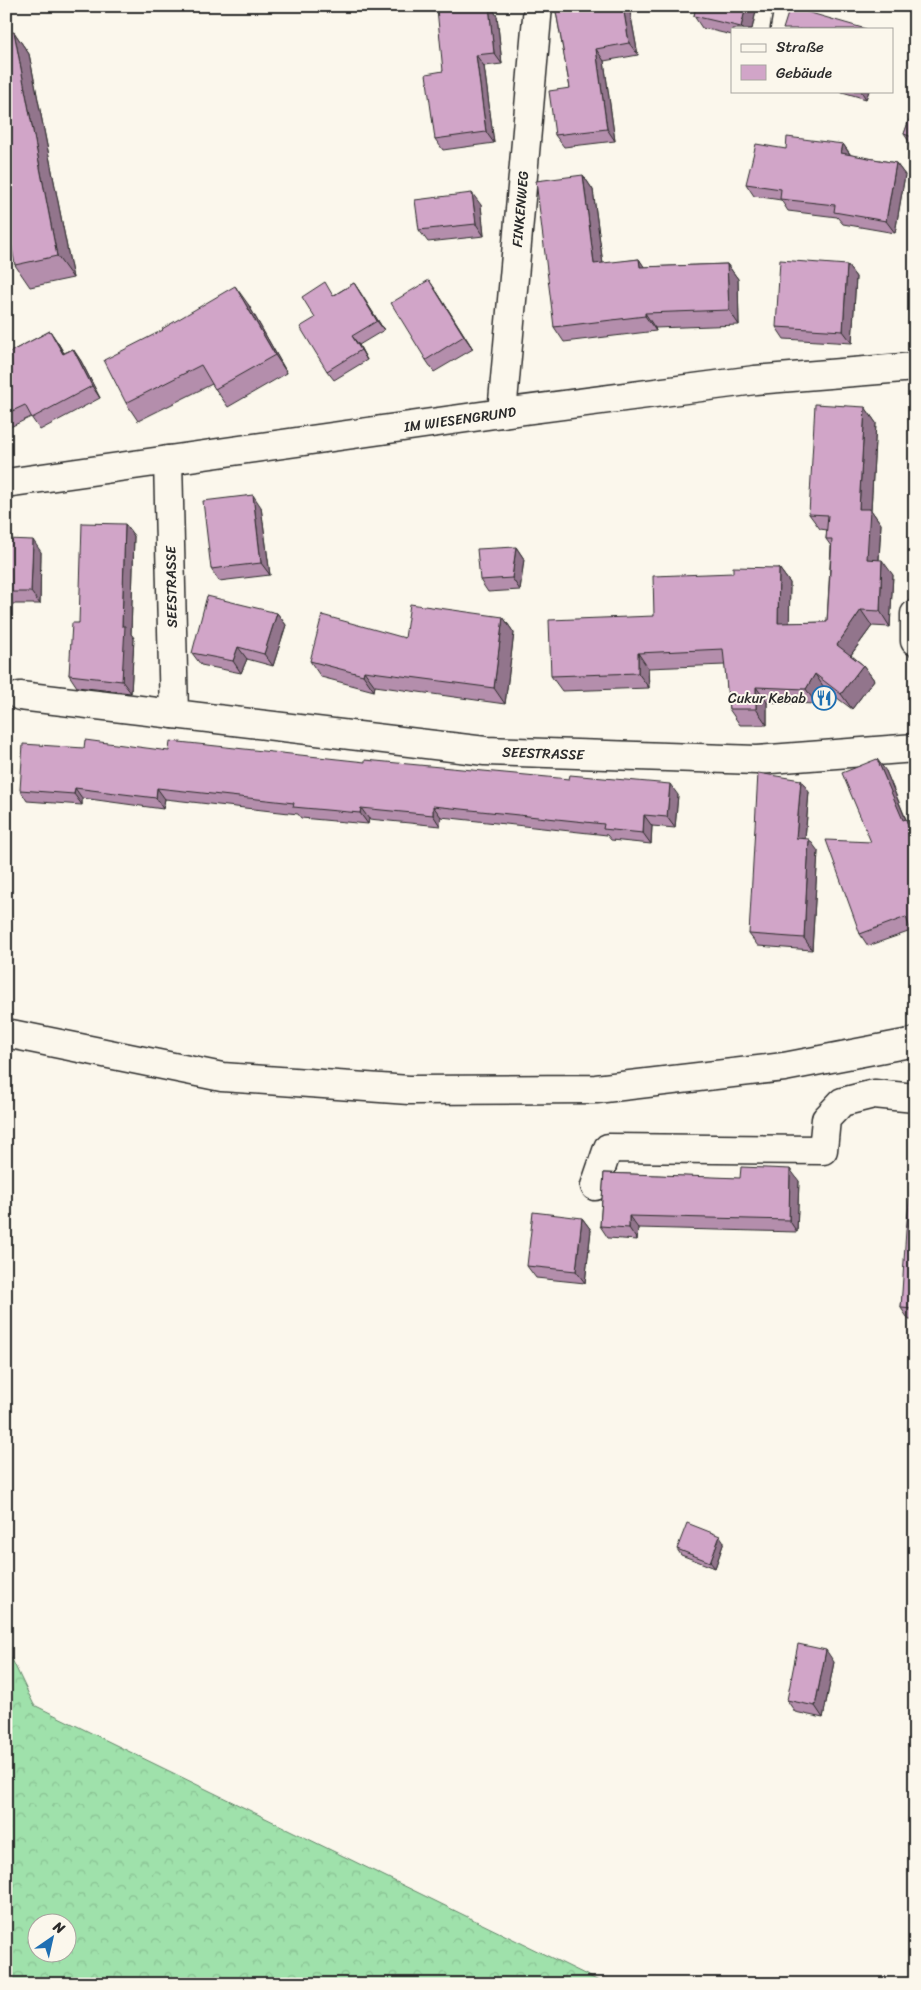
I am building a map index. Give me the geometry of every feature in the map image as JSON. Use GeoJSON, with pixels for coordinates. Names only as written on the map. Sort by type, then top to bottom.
{"type":"FeatureCollection","features":[{"type":"Feature","properties":{"kind":"street","name":"FINKENWEG"},"geometry":{"type":"LineString","coordinates":[[502,413],[538,6]]}},
{"type":"Feature","properties":{"kind":"street"},"geometry":{"type":"LineString","coordinates":[[785,28],[789,6]]}},
{"type":"Feature","properties":{"kind":"street","name":"IM WIESENGRUND"},"geometry":{"type":"LineString","coordinates":[[6,483],[502,413],[756,380],[915,367]]}},
{"type":"Feature","properties":{"kind":"street","name":"SEESTRASSE"},"geometry":{"type":"LineString","coordinates":[[168,460],[174,714]]}},
{"type":"Feature","properties":{"kind":"street"},"geometry":{"type":"LineString","coordinates":[[915,614],[915,641]]}},
{"type":"Feature","properties":{"kind":"street","name":"SEESTRASSE"},"geometry":{"type":"LineString","coordinates":[[20,696],[485,751],[757,760],[915,748]]}},
{"type":"Feature","properties":{"kind":"street"},"geometry":{"type":"LineString","coordinates":[[6,1033],[222,1077],[409,1090],[596,1089],[784,1067],[915,1042]]}},
{"type":"Feature","properties":{"kind":"street"},"geometry":{"type":"LineString","coordinates":[[595,1186],[608,1148],[823,1150],[826,1119],[842,1102],[874,1094],[915,1098]]}},
{"type":"Feature","properties":{"kind":"green space"},"geometry":{"type":"Polygon","coordinates":[[[6,1647],[34,1705],[605,1984],[6,1984],[6,1647]]]}},
{"type":"Feature","properties":{"kind":"building"},"geometry":{"type":"Polygon","coordinates":[[[489,6],[494,53],[476,55],[486,132],[435,139],[426,74],[443,71],[437,9],[489,6]]]}},
{"type":"Feature","properties":{"kind":"building"},"geometry":{"type":"Polygon","coordinates":[[[555,6],[623,6],[629,43],[596,49],[607,129],[555,135],[549,91],[570,88],[555,6]]]}},
{"type":"Feature","properties":{"kind":"building"},"geometry":{"type":"Polygon","coordinates":[[[696,6],[746,6],[741,27],[694,16],[696,6]]]}},
{"type":"Feature","properties":{"kind":"building"},"geometry":{"type":"Polygon","coordinates":[[[790,7],[863,28],[783,28],[790,7]]]}},
{"type":"Feature","properties":{"kind":"building"},"geometry":{"type":"Polygon","coordinates":[[[14,32],[57,256],[15,265],[6,213],[6,33],[14,32]]]}},
{"type":"Feature","properties":{"kind":"building"},"geometry":{"type":"Polygon","coordinates":[[[915,103],[915,138],[904,134],[915,103]]]}},
{"type":"Feature","properties":{"kind":"building"},"geometry":{"type":"Polygon","coordinates":[[[787,137],[843,144],[841,153],[896,163],[886,221],[834,212],[835,205],[780,199],[781,189],[746,184],[756,144],[786,149],[787,137]]]}},
{"type":"Feature","properties":{"kind":"building"},"geometry":{"type":"Polygon","coordinates":[[[583,175],[594,264],[639,259],[640,267],[727,264],[729,310],[645,313],[645,316],[554,327],[536,181],[583,175]]]}},
{"type":"Feature","properties":{"kind":"building"},"geometry":{"type":"Polygon","coordinates":[[[472,193],[476,224],[419,230],[415,200],[472,193]]]}},
{"type":"Feature","properties":{"kind":"building"},"geometry":{"type":"Polygon","coordinates":[[[780,260],[847,265],[843,331],[776,327],[780,260]]]}},
{"type":"Feature","properties":{"kind":"building"},"geometry":{"type":"Polygon","coordinates":[[[429,280],[464,336],[426,360],[391,303],[429,280]]]}},
{"type":"Feature","properties":{"kind":"building"},"geometry":{"type":"Polygon","coordinates":[[[325,282],[333,296],[354,283],[377,321],[352,336],[361,350],[327,371],[300,327],[315,318],[302,297],[325,282]]]}},
{"type":"Feature","properties":{"kind":"building"},"geometry":{"type":"Polygon","coordinates":[[[235,286],[275,355],[215,389],[201,365],[126,403],[104,360],[163,330],[235,286]]]}},
{"type":"Feature","properties":{"kind":"building"},"geometry":{"type":"Polygon","coordinates":[[[50,331],[63,354],[73,349],[92,386],[32,418],[25,405],[6,414],[6,354],[50,331]]]}},
{"type":"Feature","properties":{"kind":"building"},"geometry":{"type":"Polygon","coordinates":[[[815,404],[865,407],[859,509],[870,509],[867,559],[882,560],[880,611],[861,610],[837,645],[863,665],[841,694],[815,674],[806,689],[756,687],[756,709],[729,709],[723,649],[638,653],[638,673],[551,676],[549,620],[654,616],[653,576],[733,573],[733,567],[779,568],[778,623],[827,622],[832,539],[826,539],[828,515],[809,514],[815,404]]]}},
{"type":"Feature","properties":{"kind":"building"},"geometry":{"type":"Polygon","coordinates":[[[253,495],[261,563],[211,569],[203,501],[253,495]]]}},
{"type":"Feature","properties":{"kind":"building"},"geometry":{"type":"Polygon","coordinates":[[[82,523],[125,524],[122,626],[125,626],[122,681],[69,675],[72,623],[79,623],[82,523]]]}},
{"type":"Feature","properties":{"kind":"building"},"geometry":{"type":"Polygon","coordinates":[[[6,539],[33,540],[31,592],[6,592],[6,539]]]}},
{"type":"Feature","properties":{"kind":"building"},"geometry":{"type":"Polygon","coordinates":[[[516,547],[512,578],[480,580],[477,549],[516,547]]]}},
{"type":"Feature","properties":{"kind":"building"},"geometry":{"type":"Polygon","coordinates":[[[207,596],[277,613],[264,654],[238,647],[233,661],[192,653],[207,596]]]}},
{"type":"Feature","properties":{"kind":"building"},"geometry":{"type":"Polygon","coordinates":[[[410,604],[503,617],[494,688],[364,671],[363,675],[310,661],[322,615],[405,638],[410,604]]]}},
{"type":"Feature","properties":{"kind":"building"},"geometry":{"type":"Polygon","coordinates":[[[85,740],[169,751],[170,741],[365,762],[365,760],[569,779],[570,775],[670,784],[667,817],[644,815],[643,833],[603,829],[604,824],[433,806],[433,815],[361,808],[360,813],[293,807],[294,803],[157,788],[156,798],[75,788],[74,794],[20,790],[23,744],[84,748],[85,740]]]}},
{"type":"Feature","properties":{"kind":"building"},"geometry":{"type":"Polygon","coordinates":[[[877,759],[903,820],[906,819],[915,850],[915,942],[906,917],[860,934],[826,840],[871,842],[842,773],[877,759]]]}},
{"type":"Feature","properties":{"kind":"building"},"geometry":{"type":"Polygon","coordinates":[[[758,773],[801,780],[796,838],[809,839],[804,938],[749,934],[758,773]]]}},
{"type":"Feature","properties":{"kind":"building"},"geometry":{"type":"Polygon","coordinates":[[[915,1151],[915,1309],[901,1308],[906,1230],[915,1151]]]}},
{"type":"Feature","properties":{"kind":"building"},"geometry":{"type":"Polygon","coordinates":[[[741,1167],[790,1169],[789,1220],[629,1216],[629,1228],[600,1226],[604,1173],[740,1178],[741,1167]]]}},
{"type":"Feature","properties":{"kind":"building"},"geometry":{"type":"Polygon","coordinates":[[[533,1212],[582,1218],[576,1271],[527,1266],[533,1212]]]}},
{"type":"Feature","properties":{"kind":"building"},"geometry":{"type":"Polygon","coordinates":[[[687,1523],[720,1536],[710,1562],[677,1549],[687,1523]]]}},
{"type":"Feature","properties":{"kind":"building"},"geometry":{"type":"Polygon","coordinates":[[[798,1644],[826,1650],[815,1706],[787,1700],[798,1644]]]}},
{"type":"Feature","properties":{"kind":"place","name":"Cukur Kebab"},"geometry":{"type":"Point","coordinates":[824,698]}}]}
